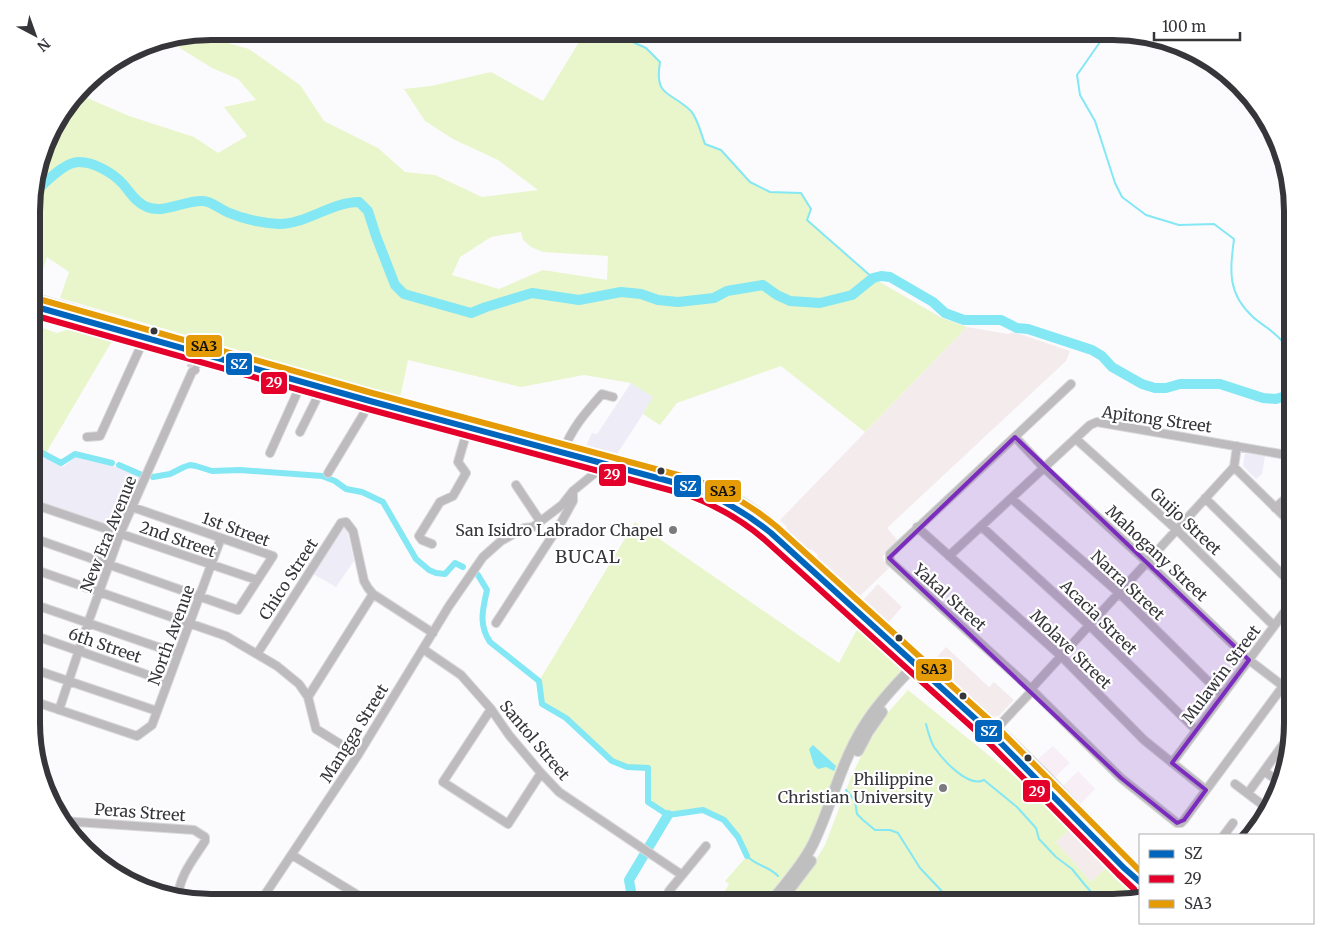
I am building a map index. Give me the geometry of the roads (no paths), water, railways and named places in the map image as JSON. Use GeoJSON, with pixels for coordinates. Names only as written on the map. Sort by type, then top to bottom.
{"type":"FeatureCollection","features":[{"type":"Feature","properties":{"kind":"main road"},"geometry":{"type":"LineString","coordinates":[[40,300],[129,329],[196,361],[371,398]]}},
{"type":"Feature","properties":{"kind":"main road"},"geometry":{"type":"LineString","coordinates":[[40,308],[129,329],[196,361],[371,398],[469,424],[603,460],[705,492],[730,503],[748,513],[1035,764],[1139,873]]}},
{"type":"Feature","properties":{"kind":"main road"},"geometry":{"type":"LineString","coordinates":[[777,894],[813,845],[862,728],[886,696],[920,665]]}},
{"type":"Feature","properties":{"kind":"main road"},"geometry":{"type":"LineString","coordinates":[[786,894],[819,847],[839,794],[868,732],[920,665]]}},
{"type":"Feature","properties":{"kind":"main road"},"geometry":{"type":"LineString","coordinates":[[994,729],[1041,782],[1139,881]]}},
{"type":"Feature","properties":{"kind":"street"},"geometry":{"type":"LineString","coordinates":[[87,437],[100,436],[145,337]]}},
{"type":"Feature","properties":{"kind":"street","name":"New Era Avenue"},"geometry":{"type":"LineString","coordinates":[[60,710],[88,623],[120,534],[196,361]]}},
{"type":"Feature","properties":{"kind":"street"},"geometry":{"type":"LineString","coordinates":[[270,453],[302,382]]}},
{"type":"Feature","properties":{"kind":"street","name":"Yakal Street"},"geometry":{"type":"LineString","coordinates":[[1071,384],[917,527],[890,554],[890,561],[1031,689],[1121,778],[1177,823],[1181,823],[1206,790]]}},
{"type":"Feature","properties":{"kind":"street"},"geometry":{"type":"LineString","coordinates":[[300,432],[322,388]]}},
{"type":"Feature","properties":{"kind":"street"},"geometry":{"type":"LineString","coordinates":[[564,450],[579,421],[602,394],[613,397]]}},
{"type":"Feature","properties":{"kind":"street"},"geometry":{"type":"LineString","coordinates":[[328,473],[371,398]]}},
{"type":"Feature","properties":{"kind":"street","name":"Apitong Street"},"geometry":{"type":"LineString","coordinates":[[949,556],[1090,425],[1096,422],[1284,455]]}},
{"type":"Feature","properties":{"kind":"street"},"geometry":{"type":"LineString","coordinates":[[432,544],[422,540],[419,536],[440,502],[454,496],[466,473],[458,462],[469,424]]}},
{"type":"Feature","properties":{"kind":"street","name":"Mahogany Street"},"geometry":{"type":"LineString","coordinates":[[1015,437],[1044,468],[1147,562],[1248,660],[1283,686]]}},
{"type":"Feature","properties":{"kind":"street","name":"Guijo Street"},"geometry":{"type":"LineString","coordinates":[[1076,439],[1176,530],[1274,626]]}},
{"type":"Feature","properties":{"kind":"street"},"geometry":{"type":"LineString","coordinates":[[994,729],[1026,691],[1031,689],[1234,467],[1238,446]]}},
{"type":"Feature","properties":{"kind":"street"},"geometry":{"type":"LineString","coordinates":[[524,528],[595,473],[603,460]]}},
{"type":"Feature","properties":{"kind":"street"},"geometry":{"type":"LineString","coordinates":[[1234,467],[1284,516]]}},
{"type":"Feature","properties":{"kind":"street"},"geometry":{"type":"LineString","coordinates":[[516,485],[538,518]]}},
{"type":"Feature","properties":{"kind":"street"},"geometry":{"type":"LineString","coordinates":[[524,528],[530,528],[540,522],[562,504],[570,494]]}},
{"type":"Feature","properties":{"kind":"street"},"geometry":{"type":"LineString","coordinates":[[496,623],[562,522],[573,501],[570,494]]}},
{"type":"Feature","properties":{"kind":"street"},"geometry":{"type":"LineString","coordinates":[[1205,498],[1284,576]]}},
{"type":"Feature","properties":{"kind":"street","name":"Narra Street"},"geometry":{"type":"LineString","coordinates":[[1012,499],[1119,593],[1222,695]]}},
{"type":"Feature","properties":{"kind":"street"},"geometry":{"type":"LineString","coordinates":[[1275,508],[1284,500]]}},
{"type":"Feature","properties":{"kind":"street","name":"2nd Street"},"geometry":{"type":"LineString","coordinates":[[40,506],[257,580]]}},
{"type":"Feature","properties":{"kind":"street","name":"1st Street"},"geometry":{"type":"LineString","coordinates":[[132,507],[272,556],[238,610],[200,597]]}},
{"type":"Feature","properties":{"kind":"street","name":"Chico Street"},"geometry":{"type":"LineString","coordinates":[[256,654],[342,523],[346,522],[353,531],[364,581],[373,594]]}},
{"type":"Feature","properties":{"kind":"street","name":"Acacia Street"},"geometry":{"type":"LineString","coordinates":[[982,526],[1089,625],[1196,730]]}},
{"type":"Feature","properties":{"kind":"street","name":"Molave Street"},"geometry":{"type":"LineString","coordinates":[[917,527],[1060,656],[1144,740],[1206,790]]}},
{"type":"Feature","properties":{"kind":"street","name":"Mangga Street"},"geometry":{"type":"LineString","coordinates":[[265,894],[358,754],[474,568],[486,553],[501,541],[524,528]]}},
{"type":"Feature","properties":{"kind":"street","name":"North Avenue"},"geometry":{"type":"LineString","coordinates":[[60,710],[137,736],[152,725],[221,538]]}},
{"type":"Feature","properties":{"kind":"street"},"geometry":{"type":"LineString","coordinates":[[40,541],[200,597]]}},
{"type":"Feature","properties":{"kind":"street"},"geometry":{"type":"LineString","coordinates":[[40,571],[226,636],[288,674],[299,684],[308,697],[316,729],[358,754]]}},
{"type":"Feature","properties":{"kind":"street"},"geometry":{"type":"LineString","coordinates":[[308,697],[373,594],[433,633]]}},
{"type":"Feature","properties":{"kind":"street"},"geometry":{"type":"LineString","coordinates":[[40,606],[178,654]]}},
{"type":"Feature","properties":{"kind":"street","name":"Mulawin Street"},"geometry":{"type":"LineString","coordinates":[[1172,763],[1284,613]]}},
{"type":"Feature","properties":{"kind":"street","name":"6th Street"},"geometry":{"type":"LineString","coordinates":[[40,637],[168,682]]}},
{"type":"Feature","properties":{"kind":"street","name":"Santol Street"},"geometry":{"type":"LineString","coordinates":[[423,648],[462,675],[491,709],[509,735],[559,792],[682,875]]}},
{"type":"Feature","properties":{"kind":"street"},"geometry":{"type":"LineString","coordinates":[[40,671],[157,711]]}},
{"type":"Feature","properties":{"kind":"street"},"geometry":{"type":"LineString","coordinates":[[1206,790],[1283,686]]}},
{"type":"Feature","properties":{"kind":"street"},"geometry":{"type":"LineString","coordinates":[[40,703],[60,710]]}},
{"type":"Feature","properties":{"kind":"street"},"geometry":{"type":"LineString","coordinates":[[491,709],[443,782],[508,824],[541,773]]}},
{"type":"Feature","properties":{"kind":"street"},"geometry":{"type":"LineString","coordinates":[[1248,793],[1281,748]]}},
{"type":"Feature","properties":{"kind":"street"},"geometry":{"type":"LineString","coordinates":[[1264,771],[1275,779]]}},
{"type":"Feature","properties":{"kind":"street"},"geometry":{"type":"LineString","coordinates":[[1236,784],[1263,805]]}},
{"type":"Feature","properties":{"kind":"street","name":"Peras Street"},"geometry":{"type":"LineString","coordinates":[[71,822],[170,827],[194,830],[201,833],[205,837],[204,842],[182,876],[179,891]]}},
{"type":"Feature","properties":{"kind":"street"},"geometry":{"type":"LineString","coordinates":[[1225,834],[1234,823]]}},
{"type":"Feature","properties":{"kind":"street"},"geometry":{"type":"LineString","coordinates":[[669,891],[706,846]]}},
{"type":"Feature","properties":{"kind":"street"},"geometry":{"type":"LineString","coordinates":[[292,855],[357,894]]}},
{"type":"Feature","properties":{"kind":"water"},"geometry":{"type":"Polygon","coordinates":[[[813,745],[836,766],[834,771],[826,767],[818,769],[814,765],[809,749],[813,745]]]}},
{"type":"Feature","properties":{"kind":"waterway"},"geometry":{"type":"LineString","coordinates":[[628,40],[646,48],[660,62],[659,74],[662,88],[691,111],[705,144],[721,150],[750,182],[770,192],[801,193],[811,209],[807,220],[873,278]]}},
{"type":"Feature","properties":{"kind":"waterway"},"geometry":{"type":"LineString","coordinates":[[1101,40],[1077,75],[1080,95],[1095,121],[1115,183],[1122,197],[1146,215],[1179,225],[1214,224],[1234,239],[1231,271],[1238,299],[1253,317],[1276,334],[1284,344]]}},
{"type":"Feature","properties":{"kind":"waterway"},"geometry":{"type":"LineString","coordinates":[[42,185],[61,169],[73,163],[85,162],[109,172],[140,203],[147,207],[161,209],[189,202],[206,201],[239,217],[279,224],[299,221],[339,205],[359,202],[368,211],[395,285],[404,294],[471,313],[532,293],[579,300],[621,292],[678,302],[714,298],[727,291],[763,285],[790,301],[820,303],[852,295],[873,278],[881,276],[890,277],[933,302],[945,313],[964,320],[1001,320],[1017,328],[1028,329],[1092,350],[1102,356],[1112,367],[1142,384],[1155,388],[1166,388],[1180,384],[1220,384],[1263,398],[1276,399],[1284,396]]}},
{"type":"Feature","properties":{"kind":"waterway"},"geometry":{"type":"LineString","coordinates":[[40,452],[61,463],[75,454],[112,463]]}},
{"type":"Feature","properties":{"kind":"waterway"},"geometry":{"type":"LineString","coordinates":[[119,465],[142,475]]}},
{"type":"Feature","properties":{"kind":"waterway"},"geometry":{"type":"LineString","coordinates":[[153,477],[170,474],[190,465],[212,471],[240,470],[322,476],[335,481],[346,489],[362,492],[383,502],[416,559],[429,570],[445,574],[455,563],[463,567]]}},
{"type":"Feature","properties":{"kind":"waterway"},"geometry":{"type":"LineString","coordinates":[[478,575],[487,590],[482,616],[486,635],[490,642],[539,681],[542,704],[566,718],[612,761],[627,767],[648,768],[648,802],[668,815],[703,810],[724,820],[738,837],[747,856]]}},
{"type":"Feature","properties":{"kind":"waterway"},"geometry":{"type":"LineString","coordinates":[[926,724],[930,739],[943,759],[964,777],[971,780],[984,780],[1017,807],[1036,828],[1039,839],[1056,857],[1072,869],[1093,894]]}},
{"type":"Feature","properties":{"kind":"waterway"},"geometry":{"type":"LineString","coordinates":[[846,790],[855,801],[857,814],[875,830],[890,830],[898,833],[920,868],[945,894]]}},
{"type":"Feature","properties":{"kind":"waterway"},"geometry":{"type":"LineString","coordinates":[[631,894],[629,880],[668,815]]}},
{"type":"Feature","properties":{"kind":"waterway"},"geometry":{"type":"LineString","coordinates":[[747,856],[778,876]]}},
{"type":"Feature","properties":{"kind":"tunnel"},"geometry":{"type":"LineString","coordinates":[[190,368],[193,363]]}},
{"type":"Feature","properties":{"kind":"place","name":"San Isidro Labrador Chapel"},"geometry":{"type":"Point","coordinates":[673,530]}},
{"type":"Feature","properties":{"kind":"place","name":"Philippine Christian University"},"geometry":{"type":"Point","coordinates":[943,788]}},
{"type":"Feature","properties":{"kind":"district","name":"BUCAL"},"geometry":{"type":"Point","coordinates":[588,557]}}]}
